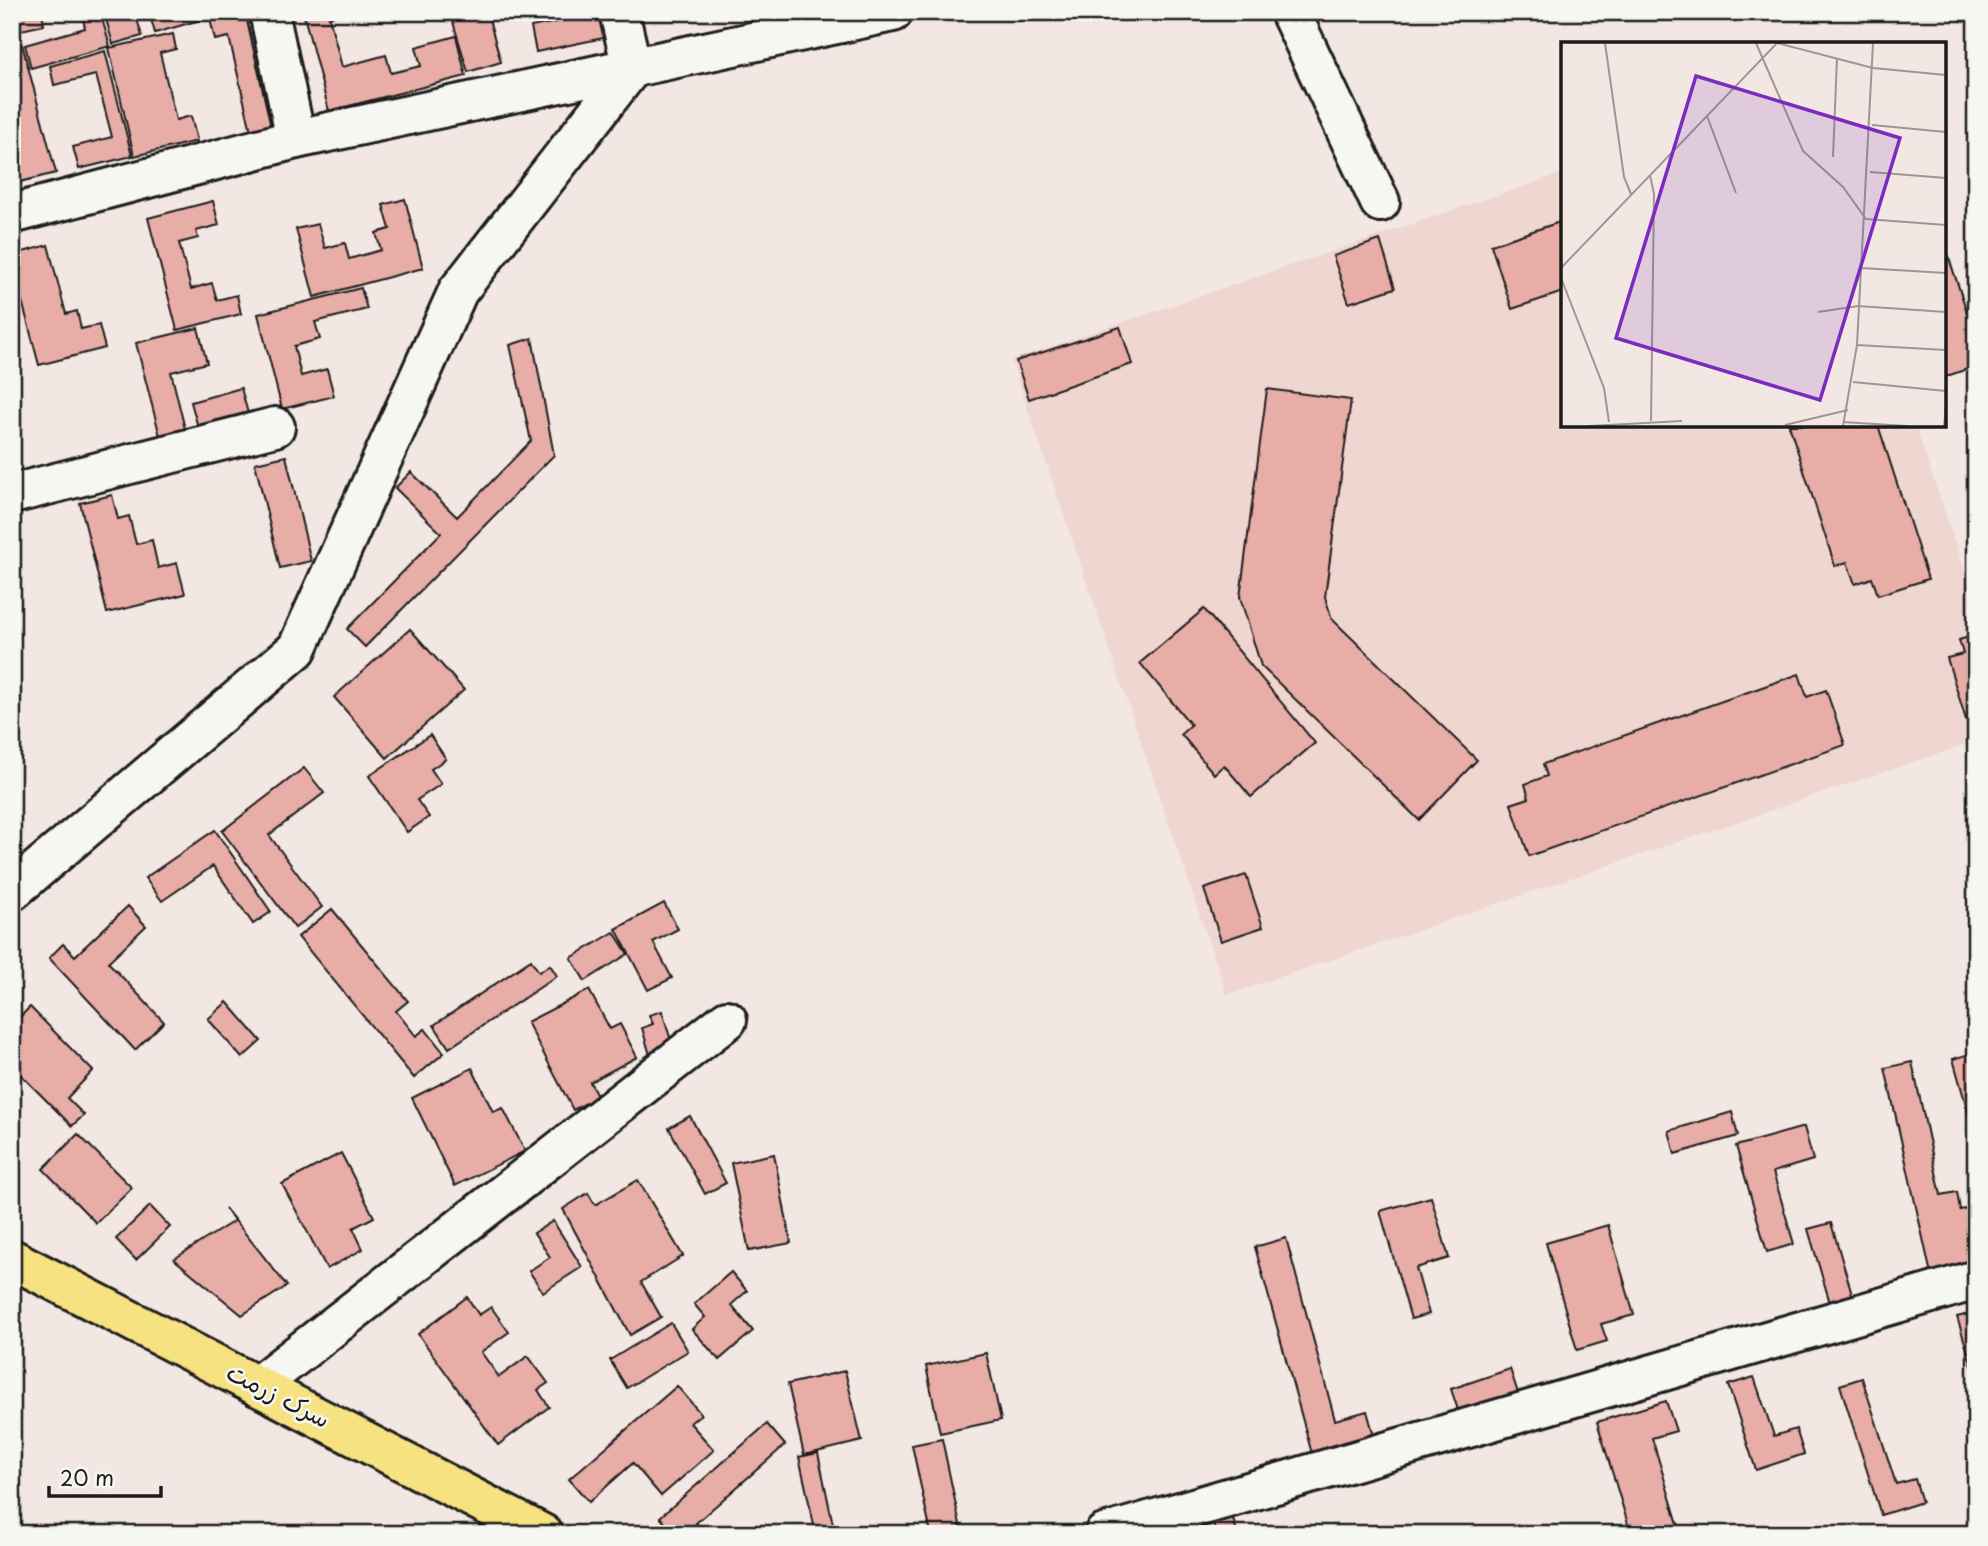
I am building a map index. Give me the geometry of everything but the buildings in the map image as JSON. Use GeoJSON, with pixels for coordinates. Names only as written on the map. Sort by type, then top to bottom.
{"type":"FeatureCollection","features":[{"type":"Feature","properties":{"kind":"highway","name":"سرک زرمت"},"geometry":{"type":"LineString","coordinates":[[12,1259],[543,1534]]}},
{"type":"Feature","properties":{"kind":"street"},"geometry":{"type":"LineString","coordinates":[[269,12],[296,139]]}},
{"type":"Feature","properties":{"kind":"street"},"geometry":{"type":"LineString","coordinates":[[619,12],[632,68]]}},
{"type":"Feature","properties":{"kind":"street"},"geometry":{"type":"LineString","coordinates":[[12,214],[296,139],[893,12]]}},
{"type":"Feature","properties":{"kind":"street"},"geometry":{"type":"LineString","coordinates":[[1290,12],[1380,202]]}},
{"type":"Feature","properties":{"kind":"street"},"geometry":{"type":"LineString","coordinates":[[12,891],[297,649],[458,291],[632,68]]}},
{"type":"Feature","properties":{"kind":"street"},"geometry":{"type":"LineString","coordinates":[[12,494],[275,427]]}},
{"type":"Feature","properties":{"kind":"street"},"geometry":{"type":"LineString","coordinates":[[257,1386],[727,1020]]}},
{"type":"Feature","properties":{"kind":"street"},"geometry":{"type":"LineString","coordinates":[[1104,1534],[1976,1280]]}},
{"type":"Feature","properties":{"kind":"shaded area"},"geometry":{"type":"Polygon","coordinates":[[[1561,174],[1561,427],[1916,427],[1976,603],[1976,741],[1227,995],[1011,360],[1561,174]]]}}]}
